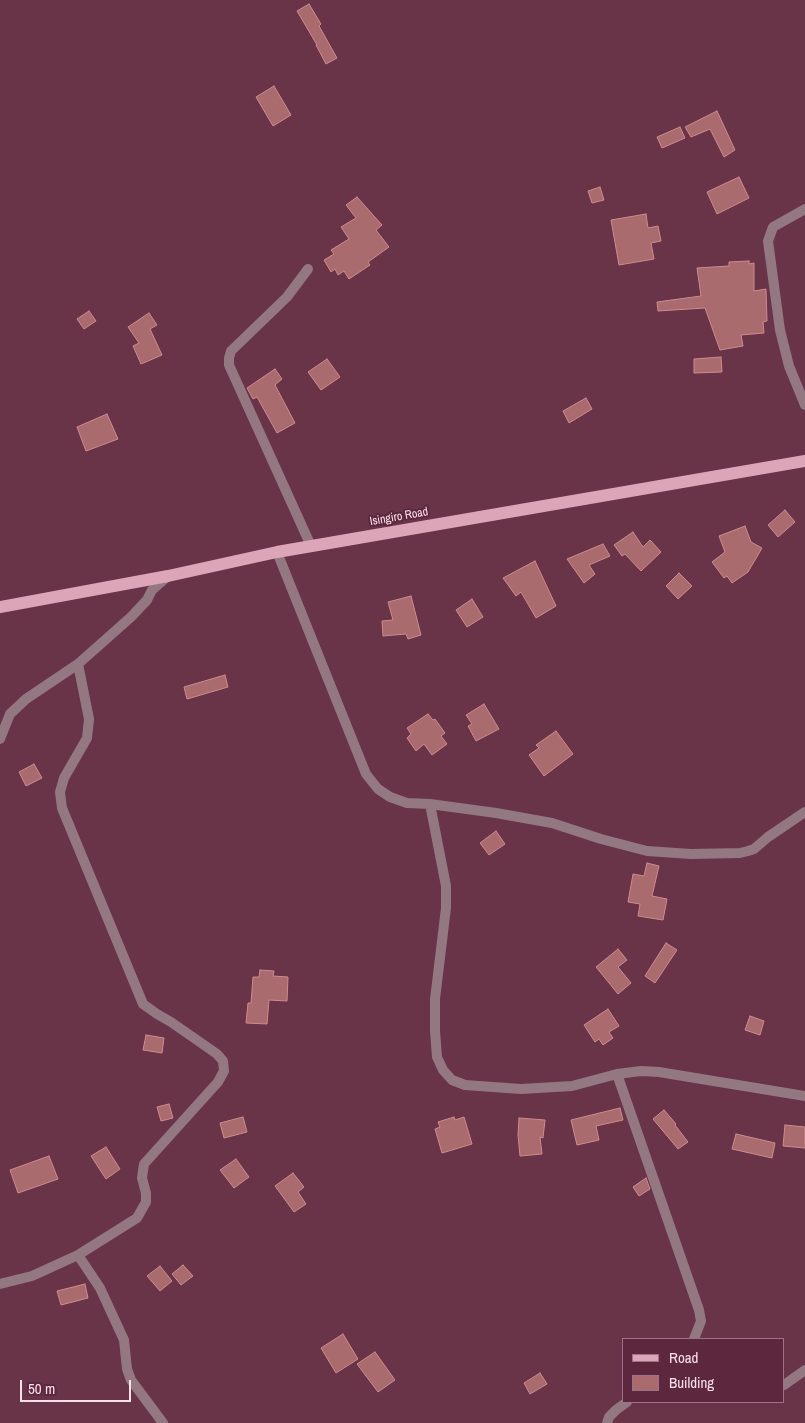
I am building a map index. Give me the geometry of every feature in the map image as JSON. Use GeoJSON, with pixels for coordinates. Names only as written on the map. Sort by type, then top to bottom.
{"type":"FeatureCollection","features":[{"type":"Feature","properties":{"kind":"main road","name":"Isingiro Road"},"geometry":{"type":"LineString","coordinates":[[0,607],[168,576],[277,552],[805,461]]}},
{"type":"Feature","properties":{"kind":"street"},"geometry":{"type":"LineString","coordinates":[[805,209],[773,228],[768,241],[780,330],[789,366],[805,405]]}},
{"type":"Feature","properties":{"kind":"street"},"geometry":{"type":"LineString","coordinates":[[308,269],[287,297],[231,351],[229,365],[311,546]]}},
{"type":"Feature","properties":{"kind":"street"},"geometry":{"type":"LineString","coordinates":[[277,552],[366,774],[378,789],[390,797],[407,803],[430,804],[552,822],[601,839],[647,851],[691,854],[740,853],[748,851],[805,812]]}},
{"type":"Feature","properties":{"kind":"street"},"geometry":{"type":"LineString","coordinates":[[0,739],[10,714],[15,709],[26,699],[78,664],[104,639],[132,617],[147,600],[152,590],[168,576]]}},
{"type":"Feature","properties":{"kind":"street"},"geometry":{"type":"LineString","coordinates":[[0,1284],[32,1276],[78,1255],[137,1218],[146,1202],[142,1178],[144,1164],[218,1082],[224,1071],[223,1061],[217,1054],[143,1004],[62,808],[60,792],[64,778],[87,738],[89,719],[78,664]]}},
{"type":"Feature","properties":{"kind":"street"},"geometry":{"type":"LineString","coordinates":[[430,804],[446,886],[446,908],[435,998],[437,1058],[443,1070],[452,1080],[465,1085],[521,1089],[572,1086],[617,1074],[641,1071],[659,1072],[805,1096]]}},
{"type":"Feature","properties":{"kind":"street"},"geometry":{"type":"LineString","coordinates":[[617,1074],[699,1310],[701,1321],[695,1338]]}},
{"type":"Feature","properties":{"kind":"street"},"geometry":{"type":"LineString","coordinates":[[78,1255],[100,1288],[124,1340],[126,1369],[131,1380],[164,1423]]}},
{"type":"Feature","properties":{"kind":"street"},"geometry":{"type":"LineString","coordinates":[[785,1384],[805,1370]]}},
{"type":"Feature","properties":{"kind":"street"},"geometry":{"type":"LineString","coordinates":[[608,1423],[609,1417],[626,1403]]}},
{"type":"Feature","properties":{"kind":"building"},"geometry":{"type":"Polygon","coordinates":[[[309,4],[337,58],[326,64],[297,11],[309,4]]]}},
{"type":"Feature","properties":{"kind":"building"},"geometry":{"type":"Polygon","coordinates":[[[274,86],[291,115],[273,126],[256,97],[274,86]]]}},
{"type":"Feature","properties":{"kind":"building"},"geometry":{"type":"Polygon","coordinates":[[[717,111],[735,150],[724,157],[710,129],[691,137],[685,127],[717,111]]]}},
{"type":"Feature","properties":{"kind":"building"},"geometry":{"type":"Polygon","coordinates":[[[680,127],[685,138],[662,148],[657,137],[680,127]]]}},
{"type":"Feature","properties":{"kind":"building"},"geometry":{"type":"Polygon","coordinates":[[[739,177],[749,198],[717,214],[707,192],[739,177]]]}},
{"type":"Feature","properties":{"kind":"building"},"geometry":{"type":"Polygon","coordinates":[[[600,187],[604,200],[592,203],[588,191],[600,187]]]}},
{"type":"Feature","properties":{"kind":"building"},"geometry":{"type":"Polygon","coordinates":[[[357,197],[382,225],[376,230],[389,247],[368,262],[370,265],[349,279],[344,271],[338,275],[335,269],[331,272],[324,260],[334,254],[331,250],[349,239],[341,227],[356,218],[346,205],[357,197]]]}},
{"type":"Feature","properties":{"kind":"building"},"geometry":{"type":"Polygon","coordinates":[[[646,214],[648,228],[658,226],[661,241],[651,243],[654,259],[619,265],[611,220],[646,214]]]}},
{"type":"Feature","properties":{"kind":"building"},"geometry":{"type":"Polygon","coordinates":[[[749,261],[749,264],[754,263],[754,291],[766,289],[767,321],[763,322],[764,333],[741,335],[743,346],[720,350],[705,308],[658,311],[657,302],[701,296],[697,268],[729,266],[729,262],[749,261]]]}},
{"type":"Feature","properties":{"kind":"building"},"geometry":{"type":"Polygon","coordinates":[[[89,311],[96,321],[84,329],[77,319],[89,311]]]}},
{"type":"Feature","properties":{"kind":"building"},"geometry":{"type":"Polygon","coordinates":[[[149,313],[157,325],[150,329],[162,355],[141,364],[133,346],[139,343],[128,327],[149,313]]]}},
{"type":"Feature","properties":{"kind":"building"},"geometry":{"type":"Polygon","coordinates":[[[721,357],[722,372],[694,373],[694,359],[721,357]]]}},
{"type":"Feature","properties":{"kind":"building"},"geometry":{"type":"Polygon","coordinates":[[[327,359],[340,377],[321,390],[308,372],[327,359]]]}},
{"type":"Feature","properties":{"kind":"building"},"geometry":{"type":"Polygon","coordinates":[[[275,369],[282,379],[275,385],[295,423],[277,433],[257,397],[253,399],[247,388],[275,369]]]}},
{"type":"Feature","properties":{"kind":"building"},"geometry":{"type":"Polygon","coordinates":[[[586,398],[592,409],[569,423],[563,411],[586,398]]]}},
{"type":"Feature","properties":{"kind":"building"},"geometry":{"type":"Polygon","coordinates":[[[107,414],[118,439],[86,451],[77,427],[107,414]]]}},
{"type":"Feature","properties":{"kind":"building"},"geometry":{"type":"Polygon","coordinates":[[[785,510],[795,522],[778,537],[768,525],[785,510]]]}},
{"type":"Feature","properties":{"kind":"building"},"geometry":{"type":"Polygon","coordinates":[[[745,526],[751,542],[762,548],[748,572],[732,583],[727,576],[724,578],[712,562],[725,552],[719,536],[745,526]]]}},
{"type":"Feature","properties":{"kind":"building"},"geometry":{"type":"Polygon","coordinates":[[[633,532],[643,547],[650,540],[661,552],[641,571],[625,554],[622,556],[614,545],[633,532]]]}},
{"type":"Feature","properties":{"kind":"building"},"geometry":{"type":"Polygon","coordinates":[[[603,544],[610,556],[589,565],[595,574],[584,583],[567,559],[603,544]]]}},
{"type":"Feature","properties":{"kind":"building"},"geometry":{"type":"Polygon","coordinates":[[[535,561],[556,606],[536,618],[521,592],[516,596],[503,578],[535,561]]]}},
{"type":"Feature","properties":{"kind":"building"},"geometry":{"type":"Polygon","coordinates":[[[679,573],[692,586],[678,599],[666,586],[679,573]]]}},
{"type":"Feature","properties":{"kind":"building"},"geometry":{"type":"Polygon","coordinates":[[[411,596],[421,635],[408,639],[406,634],[383,636],[382,621],[393,620],[388,602],[411,596]]]}},
{"type":"Feature","properties":{"kind":"building"},"geometry":{"type":"Polygon","coordinates":[[[472,599],[483,617],[467,627],[456,610],[472,599]]]}},
{"type":"Feature","properties":{"kind":"building"},"geometry":{"type":"Polygon","coordinates":[[[225,675],[228,687],[187,699],[184,687],[225,675]]]}},
{"type":"Feature","properties":{"kind":"building"},"geometry":{"type":"Polygon","coordinates":[[[484,704],[499,729],[476,741],[468,726],[472,724],[466,715],[484,704]]]}},
{"type":"Feature","properties":{"kind":"building"},"geometry":{"type":"Polygon","coordinates":[[[428,714],[433,720],[435,719],[445,733],[441,736],[447,744],[432,755],[424,744],[416,751],[407,738],[411,734],[407,728],[428,714]]]}},
{"type":"Feature","properties":{"kind":"building"},"geometry":{"type":"Polygon","coordinates":[[[556,731],[573,754],[544,776],[529,755],[539,748],[536,745],[556,731]]]}},
{"type":"Feature","properties":{"kind":"building"},"geometry":{"type":"Polygon","coordinates":[[[34,764],[42,778],[26,786],[19,772],[34,764]]]}},
{"type":"Feature","properties":{"kind":"building"},"geometry":{"type":"Polygon","coordinates":[[[496,831],[505,844],[489,855],[480,843],[496,831]]]}},
{"type":"Feature","properties":{"kind":"building"},"geometry":{"type":"Polygon","coordinates":[[[647,863],[659,866],[652,896],[667,899],[663,920],[638,916],[640,904],[628,902],[633,874],[644,876],[647,863]]]}},
{"type":"Feature","properties":{"kind":"building"},"geometry":{"type":"Polygon","coordinates":[[[666,943],[677,950],[655,983],[645,976],[666,943]]]}},
{"type":"Feature","properties":{"kind":"building"},"geometry":{"type":"Polygon","coordinates":[[[618,949],[627,960],[618,967],[631,983],[618,994],[596,967],[618,949]]]}},
{"type":"Feature","properties":{"kind":"building"},"geometry":{"type":"Polygon","coordinates":[[[260,970],[274,971],[273,976],[288,977],[287,1001],[269,1000],[267,1024],[246,1023],[248,1003],[251,1003],[253,977],[259,977],[260,970]]]}},
{"type":"Feature","properties":{"kind":"building"},"geometry":{"type":"Polygon","coordinates":[[[608,1009],[619,1026],[609,1032],[613,1038],[603,1045],[599,1039],[595,1042],[584,1025],[608,1009]]]}},
{"type":"Feature","properties":{"kind":"building"},"geometry":{"type":"Polygon","coordinates":[[[750,1016],[764,1021],[760,1035],[745,1030],[750,1016]]]}},
{"type":"Feature","properties":{"kind":"building"},"geometry":{"type":"Polygon","coordinates":[[[146,1035],[164,1038],[162,1053],[143,1050],[146,1035]]]}},
{"type":"Feature","properties":{"kind":"building"},"geometry":{"type":"Polygon","coordinates":[[[169,1104],[173,1118],[161,1121],[157,1107],[169,1104]]]}},
{"type":"Feature","properties":{"kind":"building"},"geometry":{"type":"Polygon","coordinates":[[[620,1108],[623,1120],[596,1126],[599,1140],[577,1145],[571,1120],[620,1108]]]}},
{"type":"Feature","properties":{"kind":"building"},"geometry":{"type":"Polygon","coordinates":[[[664,1110],[688,1142],[678,1149],[653,1119],[664,1110]]]}},
{"type":"Feature","properties":{"kind":"building"},"geometry":{"type":"Polygon","coordinates":[[[243,1117],[247,1132],[224,1138],[220,1123],[243,1117]]]}},
{"type":"Feature","properties":{"kind":"building"},"geometry":{"type":"Polygon","coordinates":[[[454,1117],[455,1120],[464,1117],[472,1144],[442,1153],[435,1129],[440,1127],[438,1122],[454,1117]]]}},
{"type":"Feature","properties":{"kind":"building"},"geometry":{"type":"Polygon","coordinates":[[[519,1118],[545,1120],[543,1138],[540,1137],[542,1154],[520,1156],[519,1118]]]}},
{"type":"Feature","properties":{"kind":"building"},"geometry":{"type":"Polygon","coordinates":[[[785,1125],[805,1127],[805,1148],[783,1146],[785,1125]]]}},
{"type":"Feature","properties":{"kind":"building"},"geometry":{"type":"Polygon","coordinates":[[[736,1134],[775,1143],[772,1158],[732,1149],[736,1134]]]}},
{"type":"Feature","properties":{"kind":"building"},"geometry":{"type":"Polygon","coordinates":[[[106,1147],[120,1169],[106,1179],[91,1156],[106,1147]]]}},
{"type":"Feature","properties":{"kind":"building"},"geometry":{"type":"Polygon","coordinates":[[[49,1156],[58,1179],[18,1193],[10,1170],[49,1156]]]}},
{"type":"Feature","properties":{"kind":"building"},"geometry":{"type":"Polygon","coordinates":[[[236,1159],[249,1177],[234,1188],[220,1170],[236,1159]]]}},
{"type":"Feature","properties":{"kind":"building"},"geometry":{"type":"Polygon","coordinates":[[[293,1173],[304,1187],[298,1192],[306,1204],[294,1212],[275,1186],[293,1173]]]}},
{"type":"Feature","properties":{"kind":"building"},"geometry":{"type":"Polygon","coordinates":[[[646,1178],[650,1189],[639,1196],[633,1187],[646,1178]]]}},
{"type":"Feature","properties":{"kind":"building"},"geometry":{"type":"Polygon","coordinates":[[[183,1265],[193,1276],[181,1285],[172,1274],[183,1265]]]}},
{"type":"Feature","properties":{"kind":"building"},"geometry":{"type":"Polygon","coordinates":[[[160,1266],[172,1281],[160,1291],[147,1276],[160,1266]]]}},
{"type":"Feature","properties":{"kind":"building"},"geometry":{"type":"Polygon","coordinates":[[[85,1284],[88,1298],[61,1305],[57,1291],[85,1284]]]}},
{"type":"Feature","properties":{"kind":"building"},"geometry":{"type":"Polygon","coordinates":[[[343,1334],[358,1359],[336,1373],[321,1348],[343,1334]]]}},
{"type":"Feature","properties":{"kind":"building"},"geometry":{"type":"Polygon","coordinates":[[[375,1352],[395,1380],[378,1392],[357,1364],[375,1352]]]}},
{"type":"Feature","properties":{"kind":"building"},"geometry":{"type":"Polygon","coordinates":[[[540,1373],[547,1384],[530,1394],[524,1383],[540,1373]]]}}]}
